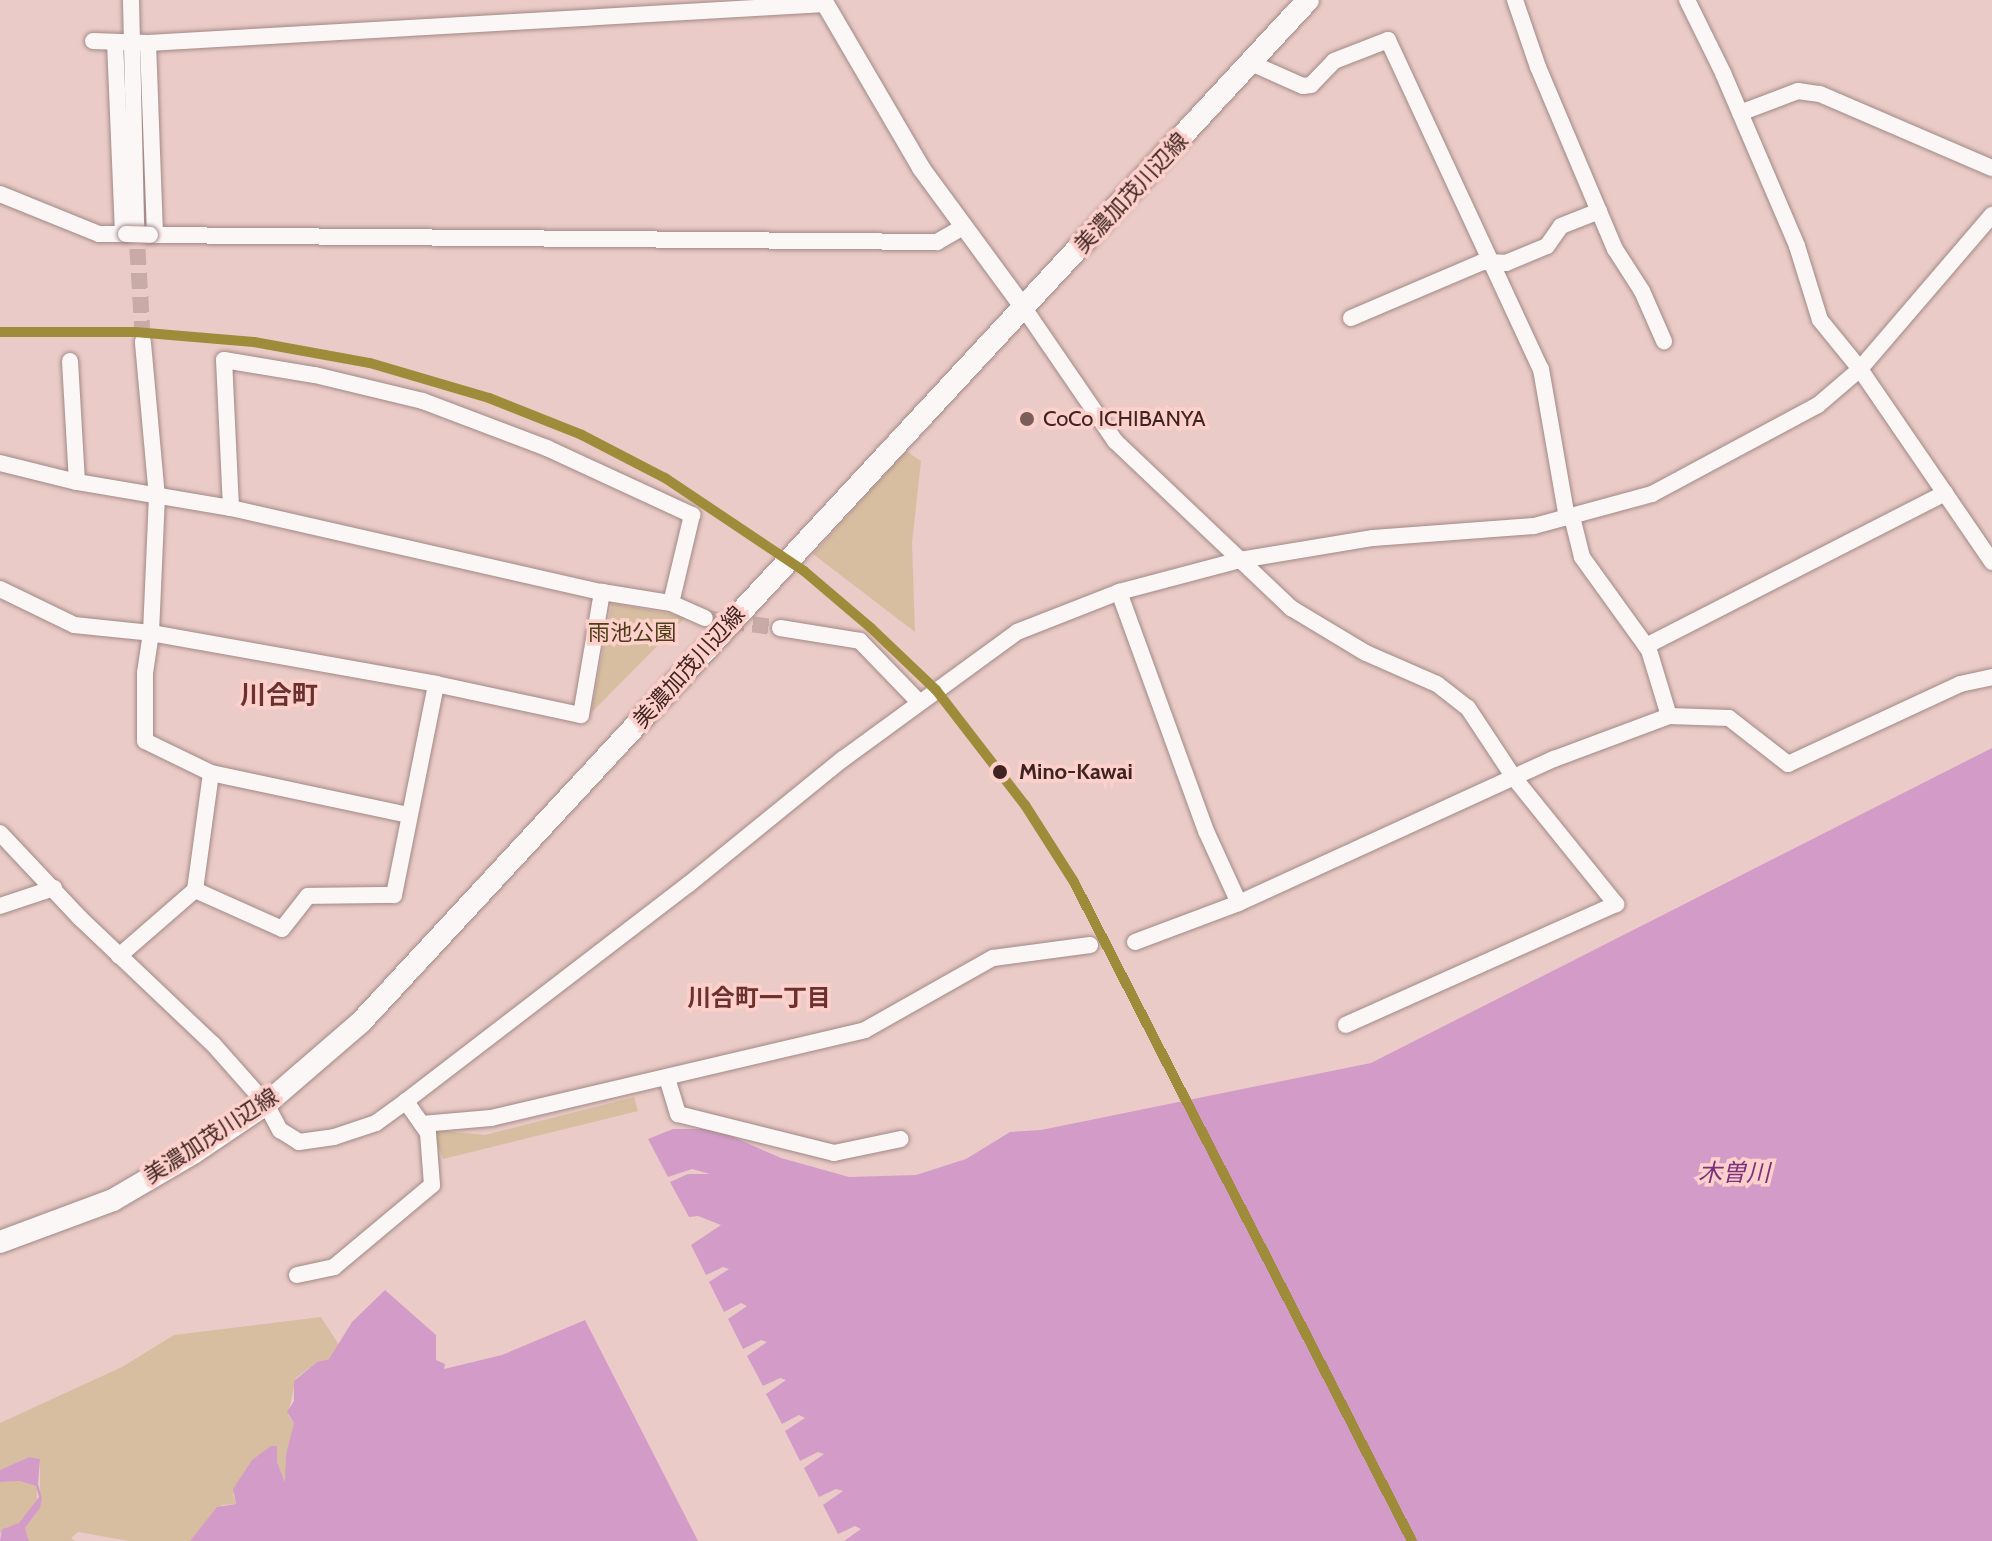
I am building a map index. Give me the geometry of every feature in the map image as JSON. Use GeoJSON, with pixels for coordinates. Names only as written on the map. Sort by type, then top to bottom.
{"type":"FeatureCollection","features":[{"type":"Feature","properties":{"kind":"main road","name":"美濃加茂川辺線"},"geometry":{"type":"LineString","coordinates":[[0,1242],[113,1200],[266,1104],[381,1001],[1308,0]]}},
{"type":"Feature","properties":{"kind":"street"},"geometry":{"type":"LineString","coordinates":[[131,0],[140,43],[138,233]]}},
{"type":"Feature","properties":{"kind":"street"},"geometry":{"type":"LineString","coordinates":[[1515,0],[1538,67],[1599,211],[1664,341]]}},
{"type":"Feature","properties":{"kind":"street"},"geometry":{"type":"LineString","coordinates":[[1687,0],[1797,246],[1820,320],[1860,369],[1992,562]]}},
{"type":"Feature","properties":{"kind":"street"},"geometry":{"type":"LineString","coordinates":[[93,41],[140,43],[824,2],[921,168],[1024,308],[1115,441],[1291,608],[1366,653],[1437,684],[1468,708],[1515,779],[1616,904],[1346,1025]]}},
{"type":"Feature","properties":{"kind":"street"},"geometry":{"type":"LineString","coordinates":[[1251,63],[1303,86],[1311,85],[1334,61],[1388,40],[1541,369],[1570,518],[1582,557],[1646,646],[1669,716]]}},
{"type":"Feature","properties":{"kind":"street"},"geometry":{"type":"LineString","coordinates":[[115,42],[138,233]]}},
{"type":"Feature","properties":{"kind":"street"},"geometry":{"type":"LineString","coordinates":[[1740,113],[1798,91],[1820,94],[1992,168]]}},
{"type":"Feature","properties":{"kind":"street"},"geometry":{"type":"LineString","coordinates":[[0,194],[99,234],[937,242],[963,227]]}},
{"type":"Feature","properties":{"kind":"street"},"geometry":{"type":"LineString","coordinates":[[1351,318],[1482,262],[1506,263],[1547,246],[1561,226],[1599,211]]}},
{"type":"Feature","properties":{"kind":"street"},"geometry":{"type":"LineString","coordinates":[[0,833],[119,956],[213,1044],[266,1104],[280,1130],[299,1142],[334,1137],[376,1123],[406,1101],[919,702],[1017,632],[1119,592],[1240,560],[1373,538],[1534,526],[1652,494],[1818,405],[1860,369],[1992,215]]}},
{"type":"Feature","properties":{"kind":"street"},"geometry":{"type":"LineString","coordinates":[[143,342],[157,497],[151,633],[145,673],[145,741],[211,773],[408,815]]}},
{"type":"Feature","properties":{"kind":"street"},"geometry":{"type":"LineString","coordinates":[[231,508],[224,360],[315,375],[423,401],[547,448],[692,515],[671,603]]}},
{"type":"Feature","properties":{"kind":"street"},"geometry":{"type":"LineString","coordinates":[[70,361],[77,482]]}},
{"type":"Feature","properties":{"kind":"street"},"geometry":{"type":"LineString","coordinates":[[0,463],[77,482],[231,508],[602,592],[671,603],[705,618]]}},
{"type":"Feature","properties":{"kind":"street"},"geometry":{"type":"LineString","coordinates":[[1646,646],[1945,493]]}},
{"type":"Feature","properties":{"kind":"street"},"geometry":{"type":"LineString","coordinates":[[0,589],[74,625],[151,633],[436,684],[581,715],[602,592]]}},
{"type":"Feature","properties":{"kind":"street"},"geometry":{"type":"LineString","coordinates":[[1119,592],[1206,831],[1239,903]]}},
{"type":"Feature","properties":{"kind":"street"},"geometry":{"type":"LineString","coordinates":[[780,628],[860,641],[919,702]]}},
{"type":"Feature","properties":{"kind":"street"},"geometry":{"type":"LineString","coordinates":[[1135,942],[1239,903],[1554,759],[1669,716],[1729,718],[1788,764],[1960,684],[1992,677]]}},
{"type":"Feature","properties":{"kind":"street"},"geometry":{"type":"LineString","coordinates":[[195,890],[282,929],[308,896],[394,895],[436,684]]}},
{"type":"Feature","properties":{"kind":"street"},"geometry":{"type":"LineString","coordinates":[[119,956],[195,890],[211,773]]}},
{"type":"Feature","properties":{"kind":"street"},"geometry":{"type":"LineString","coordinates":[[0,906],[54,888]]}},
{"type":"Feature","properties":{"kind":"street"},"geometry":{"type":"LineString","coordinates":[[422,1124],[491,1118],[865,1030],[993,958],[1090,945]]}},
{"type":"Feature","properties":{"kind":"street"},"geometry":{"type":"LineString","coordinates":[[667,1078],[678,1114],[834,1153],[901,1139]]}},
{"type":"Feature","properties":{"kind":"street"},"geometry":{"type":"LineString","coordinates":[[297,1275],[334,1267],[432,1185],[428,1133],[406,1101]]}},
{"type":"Feature","properties":{"kind":"green space"},"geometry":{"type":"Polygon","coordinates":[[[906,451],[921,461],[912,543],[915,632],[813,554],[906,451]]]}},
{"type":"Feature","properties":{"kind":"green space","name":"雨池公園"},"geometry":{"type":"Polygon","coordinates":[[[612,603],[686,617],[591,713],[612,603]]]}},
{"type":"Feature","properties":{"kind":"green space"},"geometry":{"type":"Polygon","coordinates":[[[634,1097],[638,1111],[443,1159],[432,1130],[485,1135],[634,1097]]]}},
{"type":"Feature","properties":{"kind":"green space"},"geometry":{"type":"Polygon","coordinates":[[[321,1317],[339,1345],[329,1359],[317,1362],[296,1378],[288,1415],[294,1423],[285,1482],[277,1462],[277,1447],[250,1464],[233,1494],[236,1504],[222,1505],[190,1541],[129,1541],[78,1532],[71,1538],[75,1541],[29,1541],[25,1528],[40,1508],[40,1462],[29,1457],[0,1470],[0,1423],[122,1367],[174,1335],[321,1317]]]}},
{"type":"Feature","properties":{"kind":"green space"},"geometry":{"type":"Polygon","coordinates":[[[19,1480],[37,1485],[37,1504],[19,1524],[6,1527],[0,1534],[0,1482],[19,1480]]]}},
{"type":"Feature","properties":{"kind":"water","name":"木曽川"},"geometry":{"type":"Polygon","coordinates":[[[1992,748],[1992,1541],[844,1541],[861,1529],[855,1526],[838,1534],[823,1505],[843,1491],[836,1489],[819,1497],[804,1468],[824,1454],[818,1452],[800,1461],[785,1431],[805,1418],[799,1415],[782,1424],[766,1394],[786,1380],[780,1378],[763,1386],[747,1356],[767,1342],[761,1340],[743,1349],[728,1319],[747,1306],[741,1303],[724,1312],[709,1282],[729,1269],[723,1267],[706,1275],[691,1245],[721,1225],[698,1216],[689,1217],[670,1182],[688,1174],[710,1174],[692,1169],[668,1177],[648,1139],[673,1129],[715,1129],[781,1158],[849,1177],[916,1175],[966,1159],[1010,1132],[1041,1130],[1371,1063],[1992,748]]]}},
{"type":"Feature","properties":{"kind":"water"},"geometry":{"type":"Polygon","coordinates":[[[385,1290],[436,1335],[436,1360],[445,1364],[444,1369],[502,1355],[585,1320],[698,1541],[190,1541],[217,1507],[236,1504],[233,1489],[252,1460],[271,1446],[277,1446],[277,1462],[285,1482],[286,1455],[294,1423],[287,1412],[294,1401],[294,1381],[317,1362],[329,1359],[352,1322],[385,1290]]]}},
{"type":"Feature","properties":{"kind":"water"},"geometry":{"type":"Polygon","coordinates":[[[29,1457],[40,1459],[38,1484],[42,1498],[40,1508],[25,1528],[29,1541],[0,1541],[2,1529],[19,1523],[39,1497],[36,1486],[20,1481],[0,1482],[0,1470],[29,1457]]]}},
{"type":"Feature","properties":{"kind":"tunnel"},"geometry":{"type":"LineString","coordinates":[[136,225],[143,342]]}},
{"type":"Feature","properties":{"kind":"tunnel"},"geometry":{"type":"LineString","coordinates":[[705,618],[780,628]]}},
{"type":"Feature","properties":{"kind":"transit line"},"geometry":{"type":"LineString","coordinates":[[0,332],[135,332],[254,342],[370,363],[489,398],[582,435],[665,478],[804,571],[871,628],[936,690],[1025,805],[1074,882],[1412,1541]]}},
{"type":"Feature","properties":{"kind":"place","name":"CoCo ICHIBANYA"},"geometry":{"type":"Point","coordinates":[1027,419]}},
{"type":"Feature","properties":{"kind":"place","name":"Mino-Kawai"},"geometry":{"type":"Point","coordinates":[1000,772]}},
{"type":"Feature","properties":{"kind":"district","name":"川合町"},"geometry":{"type":"Point","coordinates":[279,696]}},
{"type":"Feature","properties":{"kind":"district","name":"川合町一丁目"},"geometry":{"type":"Point","coordinates":[759,998]}}]}
